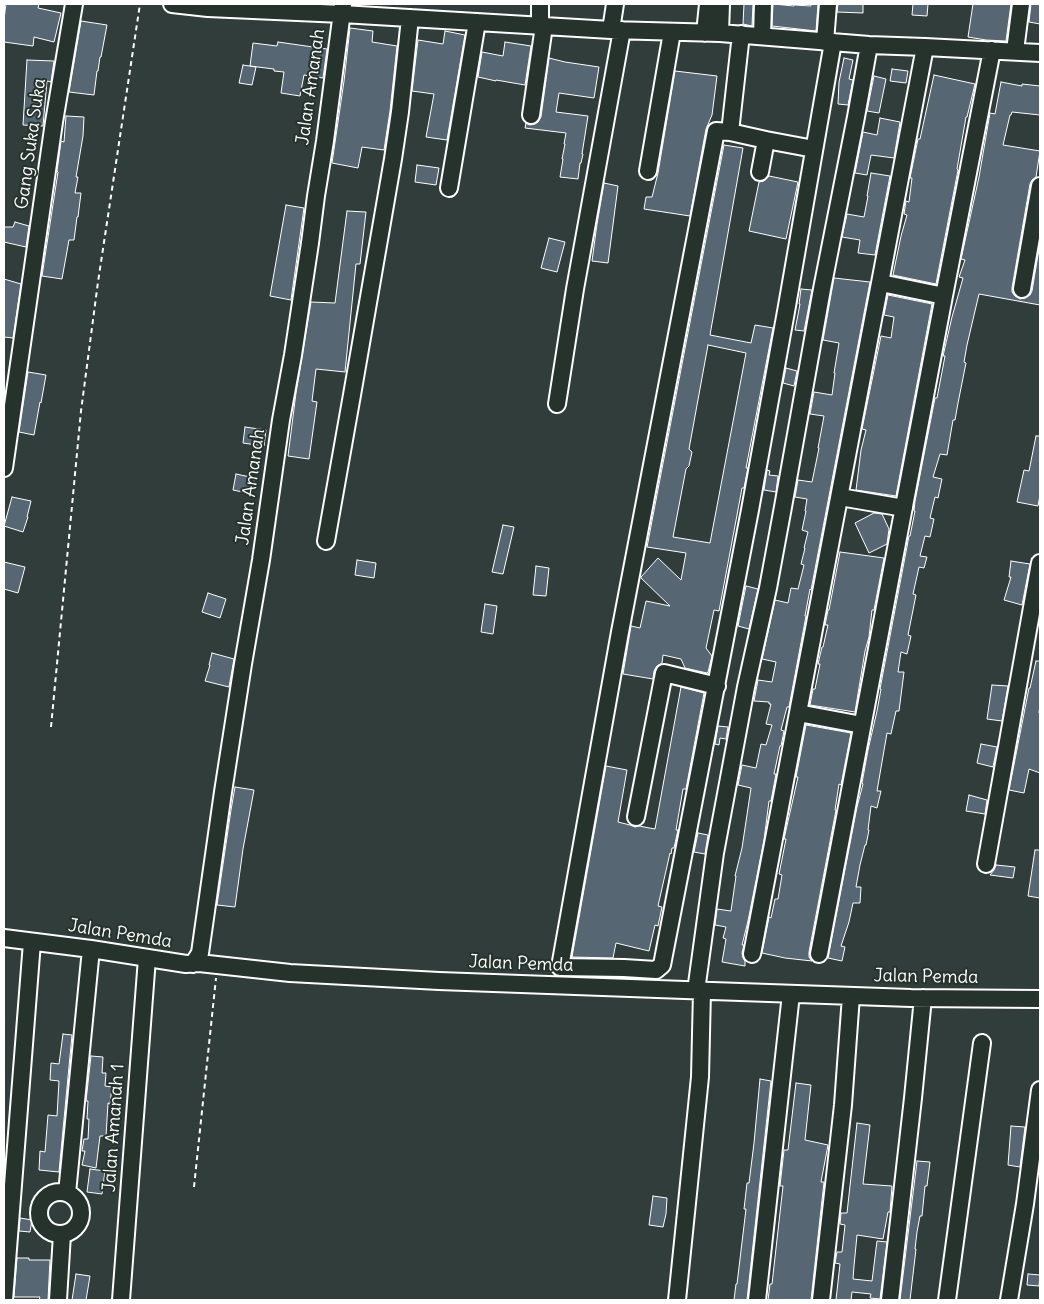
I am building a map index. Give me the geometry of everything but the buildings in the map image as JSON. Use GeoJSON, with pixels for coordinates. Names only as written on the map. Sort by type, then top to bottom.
{"type":"FeatureCollection","features":[{"type":"Feature","properties":{"kind":"street","name":"Gang Suka Suka"},"geometry":{"type":"LineString","coordinates":[[4,468],[52,139],[74,4]]}},
{"type":"Feature","properties":{"kind":"street"},"geometry":{"type":"LineString","coordinates":[[172,4],[342,9],[408,13],[477,22],[616,30],[741,34],[852,44],[1040,53]]}},
{"type":"Feature","properties":{"kind":"street"},"geometry":{"type":"LineString","coordinates":[[531,116],[542,26],[540,4]]}},
{"type":"Feature","properties":{"kind":"street"},"geometry":{"type":"LineString","coordinates":[[557,404],[616,30],[615,4]]}},
{"type":"Feature","properties":{"kind":"street"},"geometry":{"type":"LineString","coordinates":[[708,4],[713,33]]}},
{"type":"Feature","properties":{"kind":"street"},"geometry":{"type":"LineString","coordinates":[[713,33],[721,4]]}},
{"type":"Feature","properties":{"kind":"street"},"geometry":{"type":"LineString","coordinates":[[762,36],[763,4]]}},
{"type":"Feature","properties":{"kind":"street"},"geometry":{"type":"LineString","coordinates":[[814,149],[730,132],[716,131],[620,632],[560,967],[656,970],[662,965],[750,510],[787,306],[814,149],[829,42],[828,4]]}},
{"type":"Feature","properties":{"kind":"street"},"geometry":{"type":"LineString","coordinates":[[1015,52],[1021,4]]}},
{"type":"Feature","properties":{"kind":"street","name":"Jalan Amanah"},"geometry":{"type":"LineString","coordinates":[[193,964],[200,953],[240,682],[309,252],[342,9]]}},
{"type":"Feature","properties":{"kind":"street"},"geometry":{"type":"LineString","coordinates":[[326,541],[393,160],[400,112],[408,13]]}},
{"type":"Feature","properties":{"kind":"street"},"geometry":{"type":"LineString","coordinates":[[449,188],[477,22]]}},
{"type":"Feature","properties":{"kind":"street"},"geometry":{"type":"LineString","coordinates":[[648,171],[672,32]]}},
{"type":"Feature","properties":{"kind":"street"},"geometry":{"type":"LineString","coordinates":[[730,132],[741,34]]}},
{"type":"Feature","properties":{"kind":"street"},"geometry":{"type":"LineString","coordinates":[[676,1300],[700,1077],[699,991],[715,853],[746,687],[780,525],[822,289],[869,45]]}},
{"type":"Feature","properties":{"kind":"street"},"geometry":{"type":"LineString","coordinates":[[752,954],[925,47]]}},
{"type":"Feature","properties":{"kind":"street"},"geometry":{"type":"LineString","coordinates":[[819,954],[992,50]]}},
{"type":"Feature","properties":{"kind":"street"},"geometry":{"type":"LineString","coordinates":[[760,172],[766,140]]}},
{"type":"Feature","properties":{"kind":"street"},"geometry":{"type":"LineString","coordinates":[[1022,290],[1040,186]]}},
{"type":"Feature","properties":{"kind":"street"},"geometry":{"type":"LineString","coordinates":[[881,283],[944,296]]}},
{"type":"Feature","properties":{"kind":"street"},"geometry":{"type":"LineString","coordinates":[[840,497],[904,508]]}},
{"type":"Feature","properties":{"kind":"street"},"geometry":{"type":"LineString","coordinates":[[986,864],[1040,563]]}},
{"type":"Feature","properties":{"kind":"street"},"geometry":{"type":"LineString","coordinates":[[636,817],[664,672],[716,686]]}},
{"type":"Feature","properties":{"kind":"street"},"geometry":{"type":"LineString","coordinates":[[798,713],[862,725]]}},
{"type":"Feature","properties":{"kind":"street","name":"Jalan Pemda"},"geometry":{"type":"LineString","coordinates":[[4,938],[91,948],[186,964],[199,963],[290,973],[699,991],[924,998],[1040,999]]}},
{"type":"Feature","properties":{"kind":"street"},"geometry":{"type":"LineString","coordinates":[[4,1300],[32,942]]}},
{"type":"Feature","properties":{"kind":"street"},"geometry":{"type":"LineString","coordinates":[[67,1193],[91,948]]}},
{"type":"Feature","properties":{"kind":"street","name":"Jalan Amanah 1"},"geometry":{"type":"LineString","coordinates":[[121,1300],[147,958]]}},
{"type":"Feature","properties":{"kind":"street"},"geometry":{"type":"LineString","coordinates":[[757,1300],[791,994]]}},
{"type":"Feature","properties":{"kind":"street"},"geometry":{"type":"LineString","coordinates":[[821,1300],[843,1105],[850,996]]}},
{"type":"Feature","properties":{"kind":"street"},"geometry":{"type":"LineString","coordinates":[[890,1300],[924,998]]}},
{"type":"Feature","properties":{"kind":"street"},"geometry":{"type":"LineString","coordinates":[[948,1300],[982,1043]]}},
{"type":"Feature","properties":{"kind":"street"},"geometry":{"type":"LineString","coordinates":[[1010,1300],[1040,1090]]}},
{"type":"Feature","properties":{"kind":"street"},"geometry":{"type":"LineString","coordinates":[[60,1192],[73,1196],[80,1208],[80,1216],[74,1228],[62,1234],[48,1231],[43,1226],[39,1214],[39,1207],[42,1201],[47,1196],[60,1192]]}},
{"type":"Feature","properties":{"kind":"street"},"geometry":{"type":"LineString","coordinates":[[58,1300],[62,1234]]}},
{"type":"Feature","properties":{"kind":"path"},"geometry":{"type":"LineString","coordinates":[[51,726],[81,411],[140,4]]}},
{"type":"Feature","properties":{"kind":"path"},"geometry":{"type":"LineString","coordinates":[[194,1187],[217,965]]}}]}
